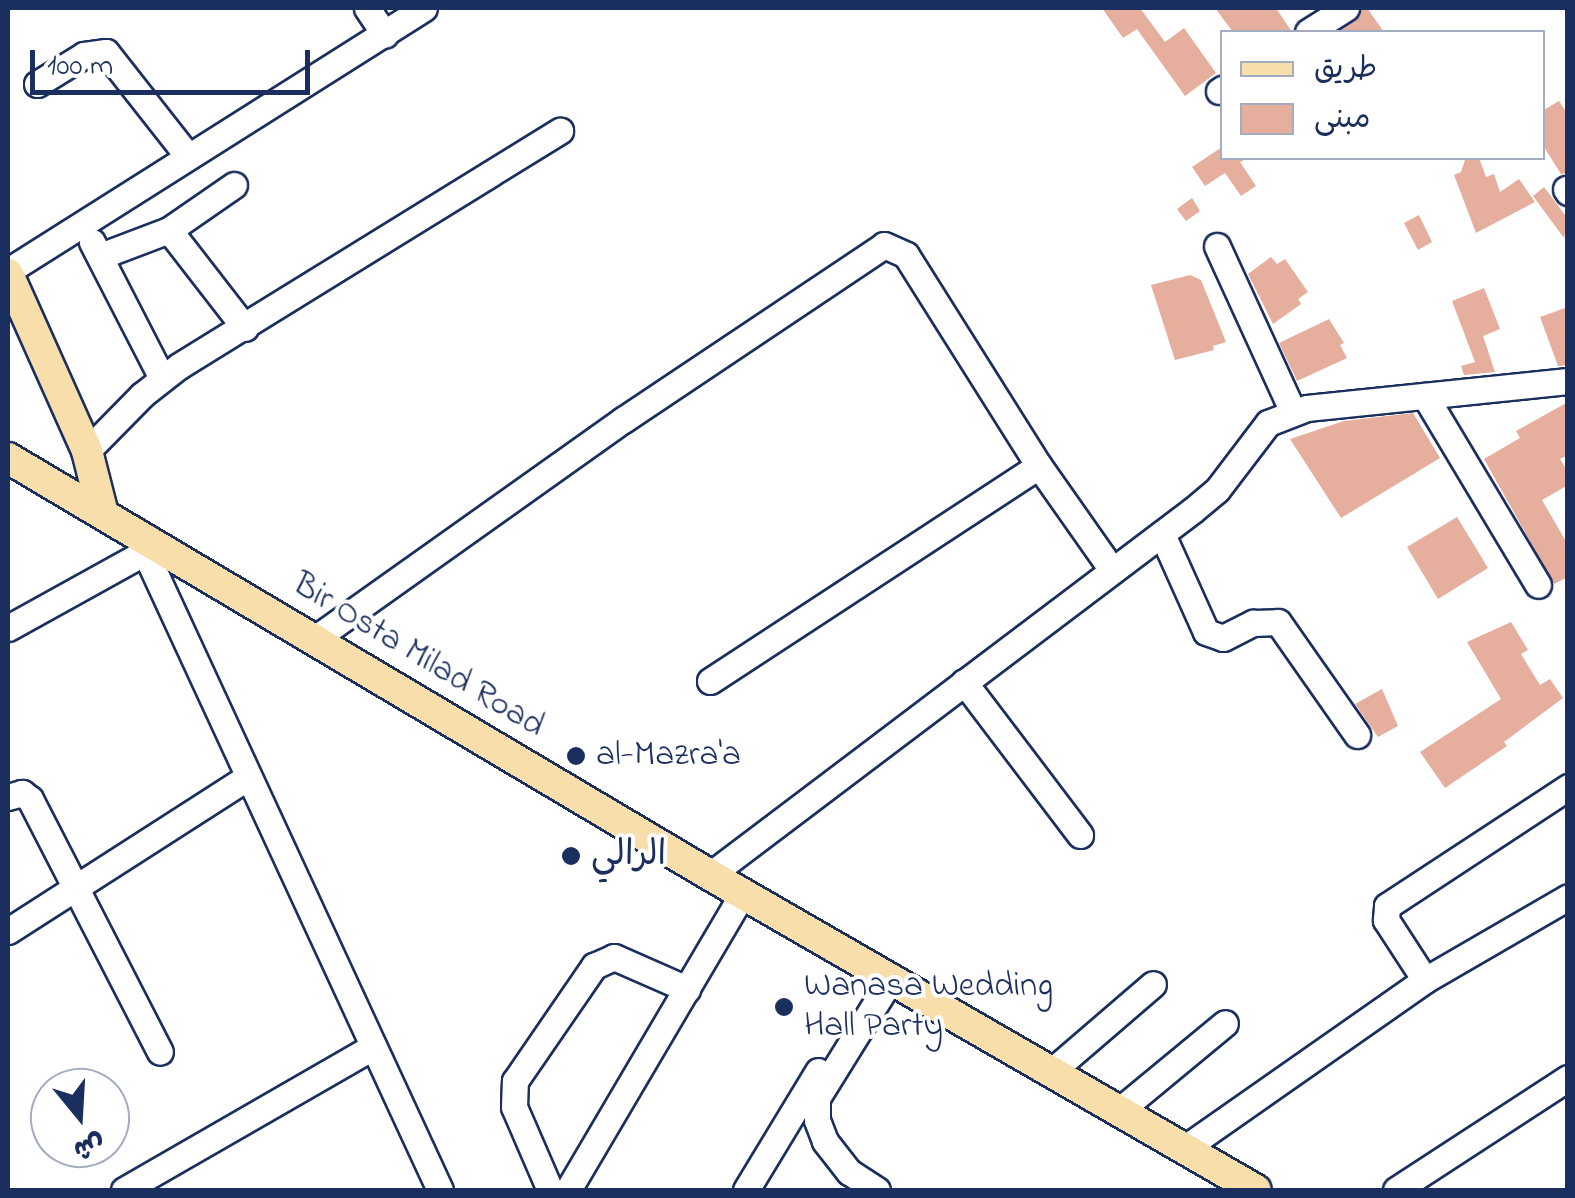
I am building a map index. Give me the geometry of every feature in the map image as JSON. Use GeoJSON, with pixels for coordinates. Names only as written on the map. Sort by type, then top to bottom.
{"type":"FeatureCollection","features":[{"type":"Feature","properties":{"kind":"main road"},"geometry":{"type":"LineString","coordinates":[[8,272],[87,451],[103,514]]}},
{"type":"Feature","properties":{"kind":"main road","name":"Bir Osta Milad Road"},"geometry":{"type":"LineString","coordinates":[[8,458],[103,514],[146,545],[316,638],[710,875],[1256,1190]]}},
{"type":"Feature","properties":{"kind":"street"},"geometry":{"type":"LineString","coordinates":[[367,8],[384,35]]}},
{"type":"Feature","properties":{"kind":"street"},"geometry":{"type":"LineString","coordinates":[[8,272],[424,8]]}},
{"type":"Feature","properties":{"kind":"street"},"geometry":{"type":"LineString","coordinates":[[1311,30],[1346,8]]}},
{"type":"Feature","properties":{"kind":"street"},"geometry":{"type":"LineString","coordinates":[[37,84],[84,55],[106,52],[188,155]]}},
{"type":"Feature","properties":{"kind":"street"},"geometry":{"type":"LineString","coordinates":[[87,451],[162,378],[560,131]]}},
{"type":"Feature","properties":{"kind":"street"},"geometry":{"type":"LineString","coordinates":[[162,378],[101,246],[169,230],[234,186]]}},
{"type":"Feature","properties":{"kind":"street"},"geometry":{"type":"LineString","coordinates":[[169,230],[246,328]]}},
{"type":"Feature","properties":{"kind":"street"},"geometry":{"type":"LineString","coordinates":[[316,638],[623,420],[868,251],[884,245],[906,255],[1039,466],[1112,570]]}},
{"type":"Feature","properties":{"kind":"street"},"geometry":{"type":"LineString","coordinates":[[1217,246],[1293,412]]}},
{"type":"Feature","properties":{"kind":"street"},"geometry":{"type":"LineString","coordinates":[[710,875],[1217,490],[1268,422],[1293,412],[1568,381]]}},
{"type":"Feature","properties":{"kind":"street"},"geometry":{"type":"LineString","coordinates":[[1425,396],[1538,586]]}},
{"type":"Feature","properties":{"kind":"street"},"geometry":{"type":"LineString","coordinates":[[710,681],[1039,466]]}},
{"type":"Feature","properties":{"kind":"street"},"geometry":{"type":"LineString","coordinates":[[1162,534],[1206,632],[1223,638],[1253,623],[1278,622],[1357,736]]}},
{"type":"Feature","properties":{"kind":"street"},"geometry":{"type":"LineString","coordinates":[[8,628],[146,545],[246,778],[440,1190]]}},
{"type":"Feature","properties":{"kind":"street"},"geometry":{"type":"LineString","coordinates":[[964,682],[1080,835]]}},
{"type":"Feature","properties":{"kind":"street"},"geometry":{"type":"LineString","coordinates":[[8,931],[246,778]]}},
{"type":"Feature","properties":{"kind":"street"},"geometry":{"type":"LineString","coordinates":[[8,797],[22,794],[30,798],[160,1052]]}},
{"type":"Feature","properties":{"kind":"street"},"geometry":{"type":"LineString","coordinates":[[1425,980],[1386,920],[1387,906],[1565,795]]}},
{"type":"Feature","properties":{"kind":"street"},"geometry":{"type":"LineString","coordinates":[[568,1190],[743,893]]}},
{"type":"Feature","properties":{"kind":"street"},"geometry":{"type":"LineString","coordinates":[[1185,1148],[1425,980],[1568,897]]}},
{"type":"Feature","properties":{"kind":"street"},"geometry":{"type":"LineString","coordinates":[[550,1190],[514,1107],[515,1081],[526,1064],[594,966],[614,958],[687,989]]}},
{"type":"Feature","properties":{"kind":"street"},"geometry":{"type":"LineString","coordinates":[[877,1190],[836,1157],[817,1120],[817,1098],[892,977]]}},
{"type":"Feature","properties":{"kind":"street"},"geometry":{"type":"LineString","coordinates":[[1052,1070],[1152,984]]}},
{"type":"Feature","properties":{"kind":"street"},"geometry":{"type":"LineString","coordinates":[[746,1190],[834,1044],[850,1026],[864,1021]]}},
{"type":"Feature","properties":{"kind":"street"},"geometry":{"type":"LineString","coordinates":[[1120,1110],[1225,1023]]}},
{"type":"Feature","properties":{"kind":"street"},"geometry":{"type":"LineString","coordinates":[[124,1190],[372,1048]]}},
{"type":"Feature","properties":{"kind":"street"},"geometry":{"type":"LineString","coordinates":[[1396,1190],[1568,1078]]}},
{"type":"Feature","properties":{"kind":"building"},"geometry":{"type":"Polygon","coordinates":[[[1102,8],[1140,8],[1165,42],[1184,28],[1216,73],[1185,96],[1137,29],[1123,38],[1102,8]]]}},
{"type":"Feature","properties":{"kind":"building"},"geometry":{"type":"Polygon","coordinates":[[[1215,8],[1276,8],[1291,30],[1232,30],[1215,8]]]}},
{"type":"Feature","properties":{"kind":"building"},"geometry":{"type":"Polygon","coordinates":[[[1362,8],[1367,8],[1383,30],[1341,30],[1355,21],[1362,8]]]}},
{"type":"Feature","properties":{"kind":"building"},"geometry":{"type":"Polygon","coordinates":[[[1559,101],[1568,115],[1568,173],[1561,174],[1545,149],[1545,109],[1559,101]]]}},
{"type":"Feature","properties":{"kind":"building"},"geometry":{"type":"Polygon","coordinates":[[[1220,148],[1220,160],[1244,160],[1240,162],[1256,186],[1241,196],[1225,173],[1205,186],[1192,167],[1220,148]]]}},
{"type":"Feature","properties":{"kind":"building"},"geometry":{"type":"Polygon","coordinates":[[[1465,160],[1480,160],[1486,177],[1494,174],[1500,192],[1519,179],[1535,202],[1476,233],[1454,175],[1461,172],[1465,160]]]}},
{"type":"Feature","properties":{"kind":"building"},"geometry":{"type":"Polygon","coordinates":[[[1544,187],[1568,219],[1564,238],[1533,196],[1544,187]]]}},
{"type":"Feature","properties":{"kind":"building"},"geometry":{"type":"Polygon","coordinates":[[[1192,198],[1200,211],[1186,221],[1177,209],[1192,198]]]}},
{"type":"Feature","properties":{"kind":"building"},"geometry":{"type":"Polygon","coordinates":[[[1419,215],[1432,242],[1418,250],[1404,223],[1419,215]]]}},
{"type":"Feature","properties":{"kind":"building"},"geometry":{"type":"Polygon","coordinates":[[[1271,257],[1277,264],[1285,259],[1308,292],[1298,299],[1301,304],[1273,324],[1248,274],[1271,257]]]}},
{"type":"Feature","properties":{"kind":"building"},"geometry":{"type":"Polygon","coordinates":[[[1190,275],[1201,280],[1226,342],[1213,346],[1214,350],[1175,360],[1151,285],[1190,275]]]}},
{"type":"Feature","properties":{"kind":"building"},"geometry":{"type":"Polygon","coordinates":[[[1484,288],[1500,329],[1483,336],[1495,372],[1464,375],[1461,366],[1475,362],[1452,301],[1484,288]]]}},
{"type":"Feature","properties":{"kind":"building"},"geometry":{"type":"Polygon","coordinates":[[[1568,307],[1568,365],[1558,366],[1540,317],[1568,307]]]}},
{"type":"Feature","properties":{"kind":"building"},"geometry":{"type":"Polygon","coordinates":[[[1329,319],[1344,343],[1340,345],[1347,358],[1297,381],[1279,343],[1329,319]]]}},
{"type":"Feature","properties":{"kind":"building"},"geometry":{"type":"Polygon","coordinates":[[[1568,402],[1568,455],[1560,459],[1568,472],[1568,485],[1542,500],[1568,545],[1568,577],[1554,584],[1484,459],[1520,438],[1516,431],[1568,402]]]}},
{"type":"Feature","properties":{"kind":"building"},"geometry":{"type":"Polygon","coordinates":[[[1413,413],[1440,458],[1341,518],[1290,439],[1344,421],[1413,413]]]}},
{"type":"Feature","properties":{"kind":"building"},"geometry":{"type":"Polygon","coordinates":[[[1457,517],[1488,568],[1438,599],[1407,547],[1457,517]]]}},
{"type":"Feature","properties":{"kind":"building"},"geometry":{"type":"Polygon","coordinates":[[[1511,622],[1528,650],[1521,654],[1540,685],[1550,679],[1563,698],[1504,742],[1507,746],[1445,788],[1420,752],[1501,699],[1467,642],[1511,622]]]}},
{"type":"Feature","properties":{"kind":"building"},"geometry":{"type":"Polygon","coordinates":[[[1382,689],[1398,726],[1378,737],[1355,704],[1382,689]]]}},
{"type":"Feature","properties":{"kind":"place","name":"al-Mazra'a"},"geometry":{"type":"Point","coordinates":[576,756]}},
{"type":"Feature","properties":{"kind":"place","name":"الرالي"},"geometry":{"type":"Point","coordinates":[571,856]}},
{"type":"Feature","properties":{"kind":"place","name":"Wanasa Wedding Hall Party"},"geometry":{"type":"Point","coordinates":[784,1007]}}]}
